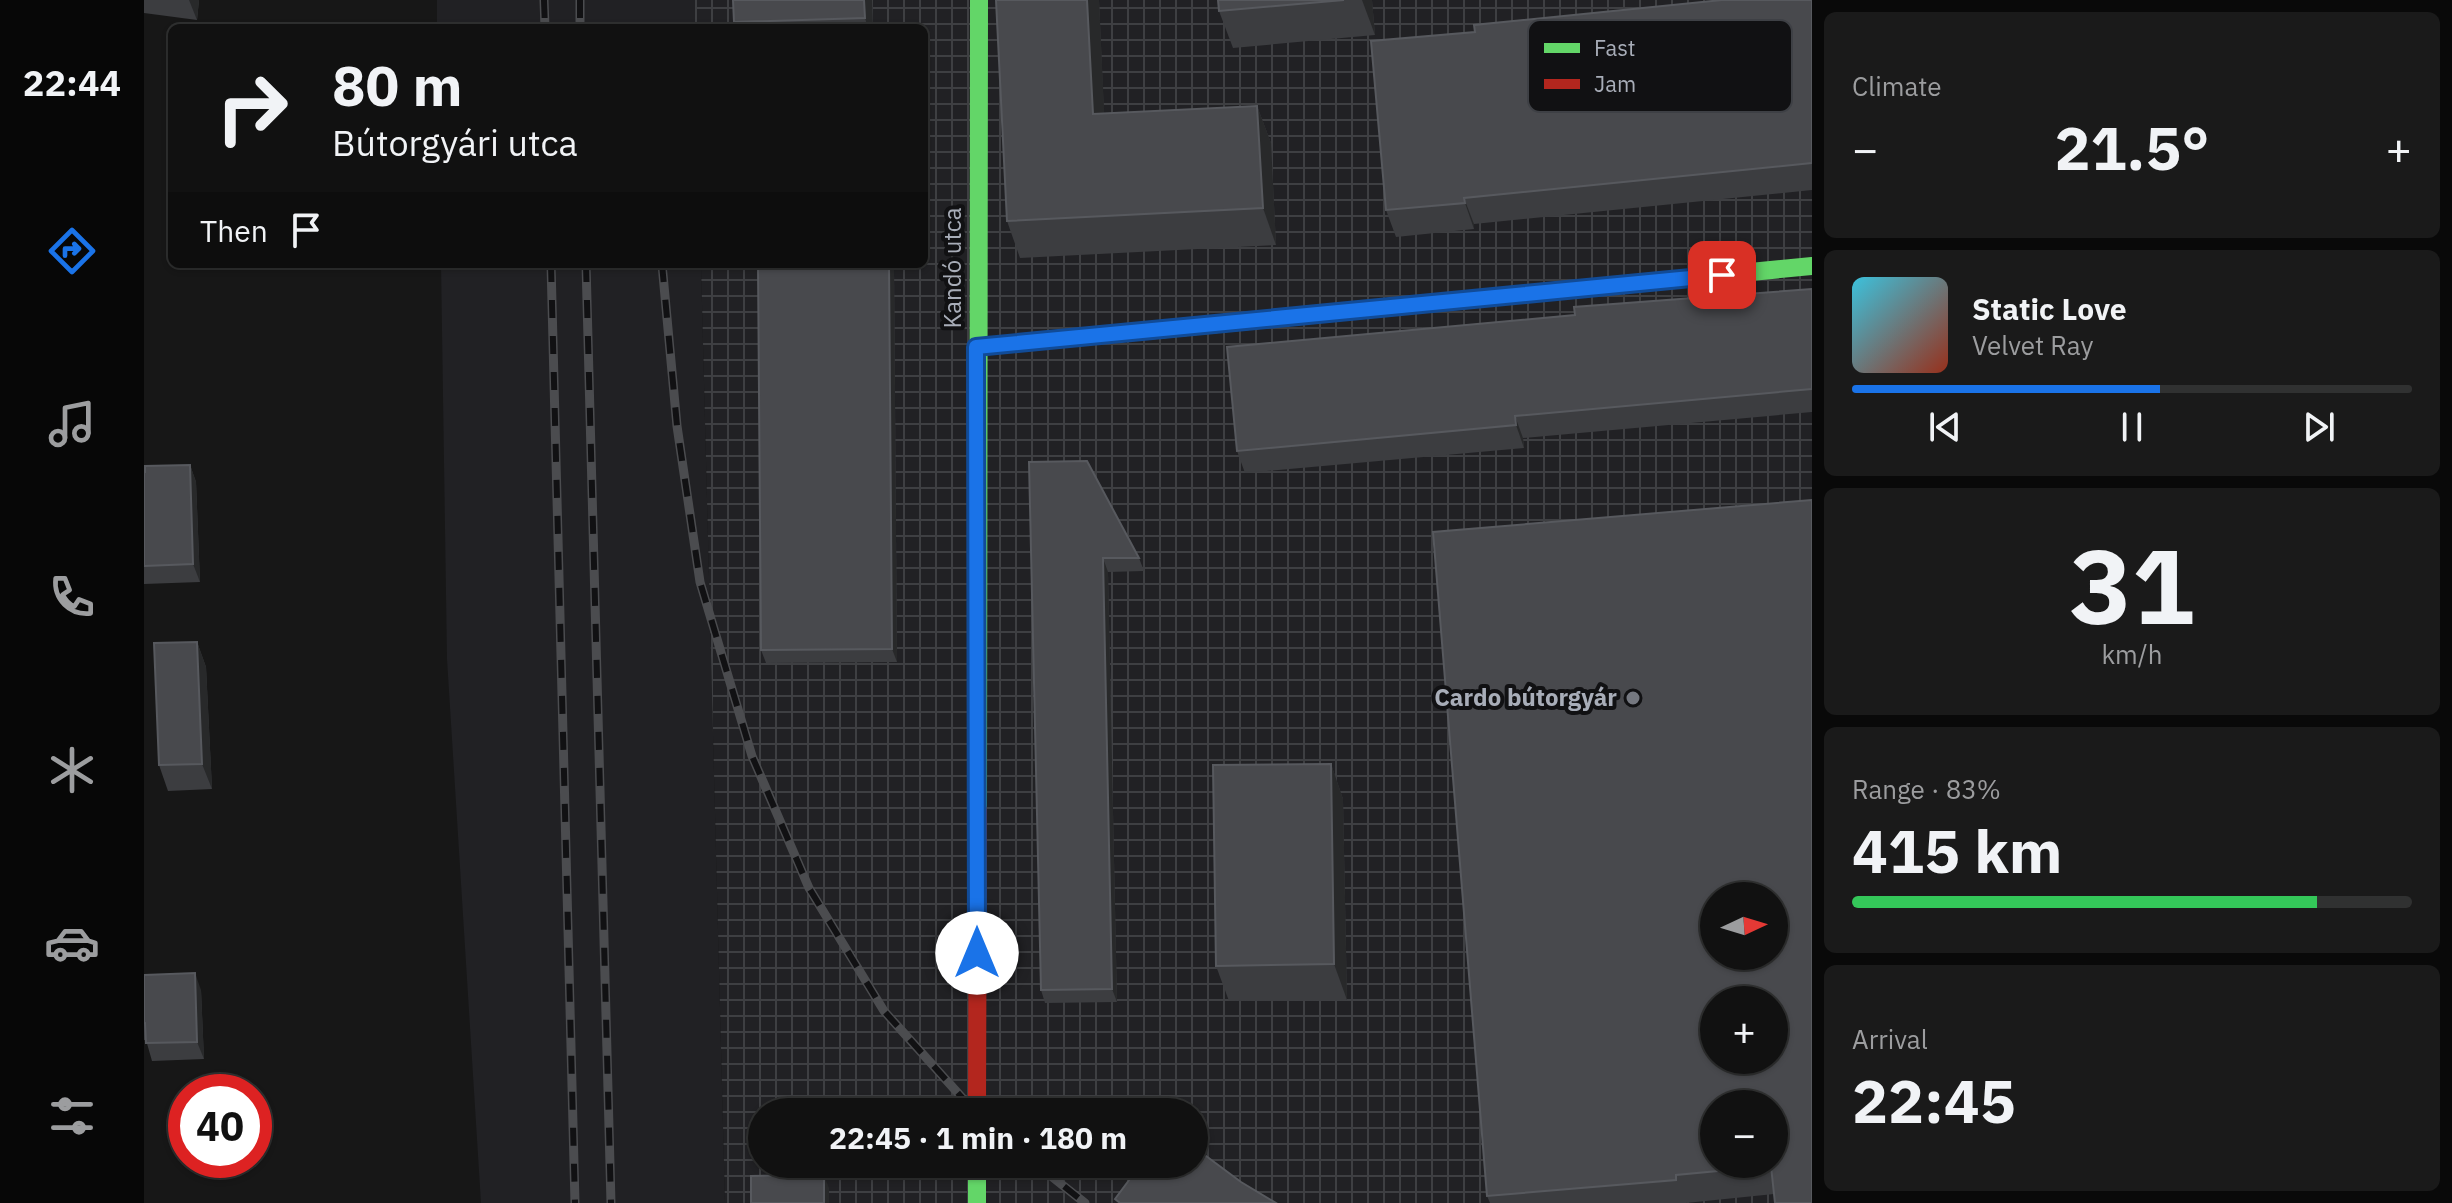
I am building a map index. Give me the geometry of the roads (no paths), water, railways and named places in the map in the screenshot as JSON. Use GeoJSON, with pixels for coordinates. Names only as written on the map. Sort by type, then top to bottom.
{"type":"FeatureCollection","features":[{"type":"Feature","properties":{"kind":"street","name":"Kandó utca"},"geometry":{"type":"LineString","coordinates":[[977,1098],[979,0]]}},
{"type":"Feature","properties":{"kind":"street"},"geometry":{"type":"LineString","coordinates":[[976,347],[1328,316],[1812,266]]}},
{"type":"Feature","properties":{"kind":"street"},"geometry":{"type":"LineString","coordinates":[[977,1178],[977,1203]]}},
{"type":"Feature","properties":{"kind":"railway"},"geometry":{"type":"LineString","coordinates":[[544,0],[545,24]]}},
{"type":"Feature","properties":{"kind":"railway"},"geometry":{"type":"LineString","coordinates":[[580,0],[580,24]]}},
{"type":"Feature","properties":{"kind":"railway"},"geometry":{"type":"LineString","coordinates":[[551,268],[575,1203]]}},
{"type":"Feature","properties":{"kind":"railway"},"geometry":{"type":"LineString","coordinates":[[586,268],[611,1203]]}},
{"type":"Feature","properties":{"kind":"railway"},"geometry":{"type":"LineString","coordinates":[[662,268],[677,426],[700,582],[752,756],[809,888],[884,1011],[962,1098]]}},
{"type":"Feature","properties":{"kind":"railway"},"geometry":{"type":"LineString","coordinates":[[1054,1178],[1085,1203]]}},
{"type":"Feature","properties":{"kind":"place","name":"Cardo bútorgyár"},"geometry":{"type":"Point","coordinates":[1633,698]}}]}
